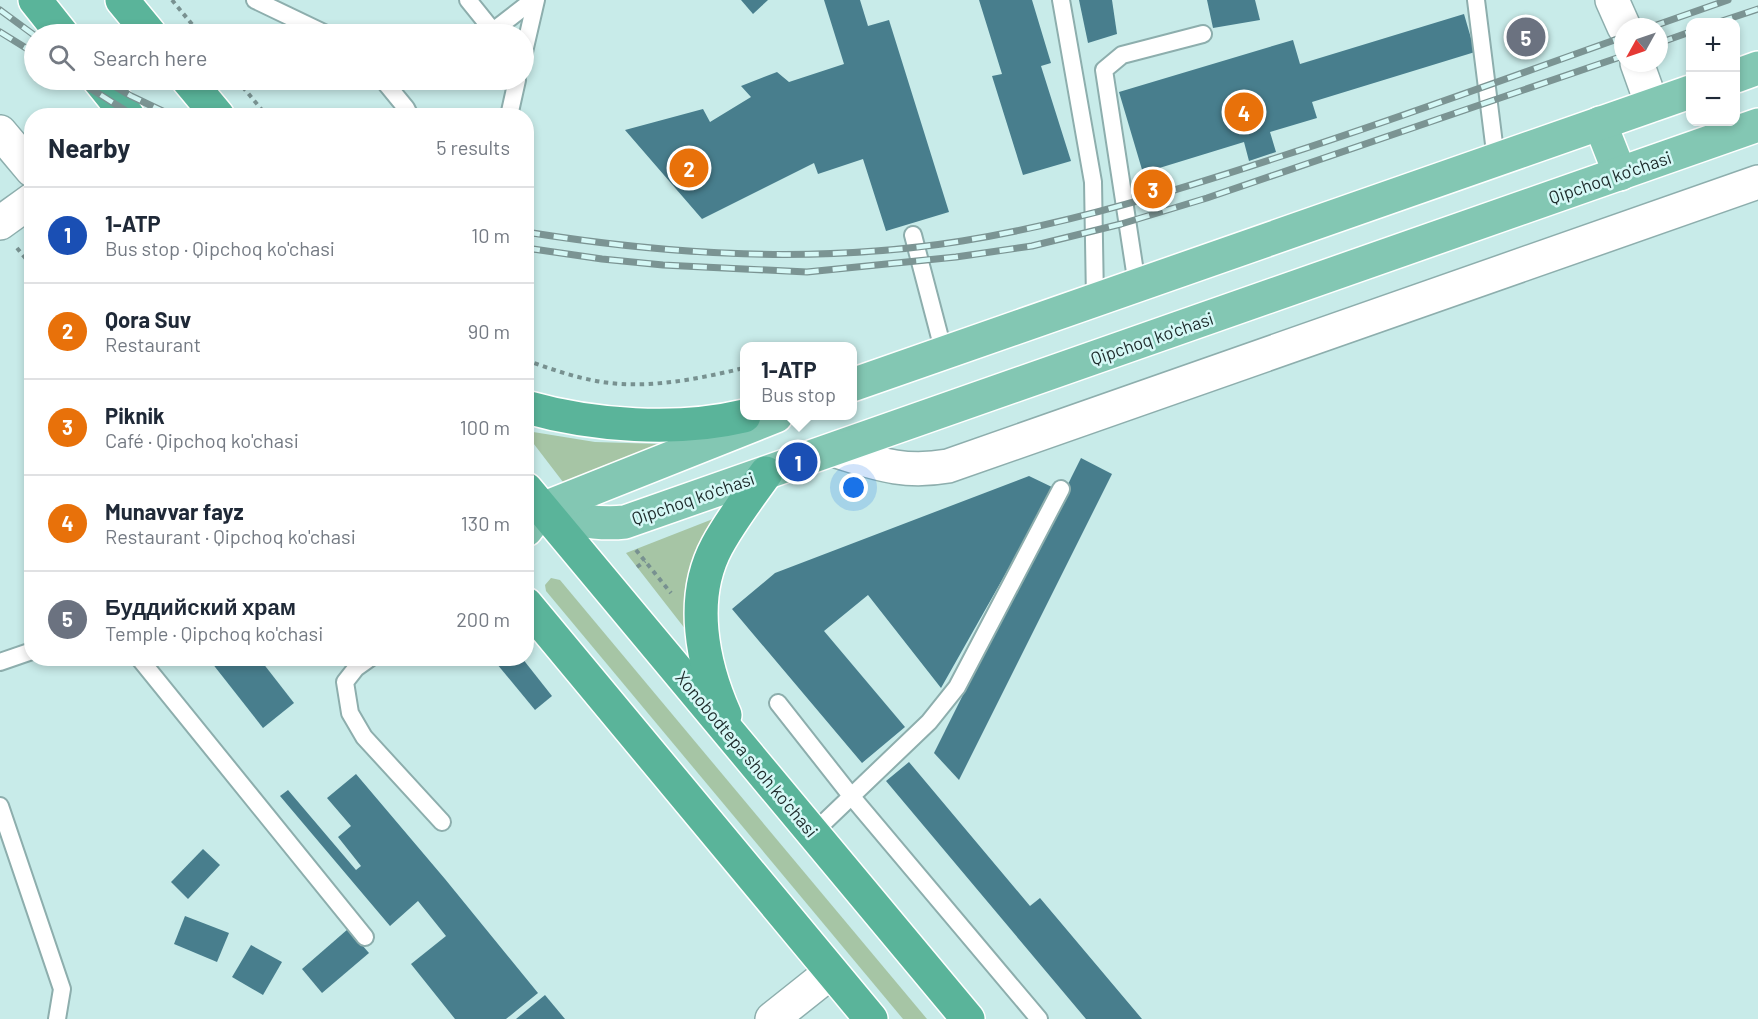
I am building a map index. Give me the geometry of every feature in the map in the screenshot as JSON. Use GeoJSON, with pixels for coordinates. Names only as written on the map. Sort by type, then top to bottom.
{"type":"FeatureCollection","features":[{"type":"Feature","properties":{"kind":"highway"},"geometry":{"type":"LineString","coordinates":[[35,0],[54,24]]}},
{"type":"Feature","properties":{"kind":"highway"},"geometry":{"type":"LineString","coordinates":[[122,0],[142,24]]}},
{"type":"Feature","properties":{"kind":"highway"},"geometry":{"type":"LineString","coordinates":[[107,90],[122,108]]}},
{"type":"Feature","properties":{"kind":"highway"},"geometry":{"type":"LineString","coordinates":[[196,90],[211,108]]}},
{"type":"Feature","properties":{"kind":"highway"},"geometry":{"type":"LineString","coordinates":[[534,409],[595,421],[653,424],[712,421],[740,417]]}},
{"type":"Feature","properties":{"kind":"highway"},"geometry":{"type":"LineString","coordinates":[[736,741],[710,674],[702,633],[701,609],[707,573],[716,548],[731,522],[766,473]]}},
{"type":"Feature","properties":{"kind":"highway","name":"Xonobodtepa shoh ko'chasi"},"geometry":{"type":"LineString","coordinates":[[534,513],[736,741],[968,1019]]}},
{"type":"Feature","properties":{"kind":"highway"},"geometry":{"type":"LineString","coordinates":[[534,614],[871,1019]]}},
{"type":"Feature","properties":{"kind":"main road"},"geometry":{"type":"LineString","coordinates":[[1740,75],[1758,68]]}},
{"type":"Feature","properties":{"kind":"main road"},"geometry":{"type":"LineString","coordinates":[[857,383],[1686,93]]}},
{"type":"Feature","properties":{"kind":"main road"},"geometry":{"type":"LineString","coordinates":[[1600,123],[1620,174]]}},
{"type":"Feature","properties":{"kind":"main road","name":"Qipchoq ko'chasi"},"geometry":{"type":"LineString","coordinates":[[534,509],[583,522],[598,524],[625,522],[1758,125]]}},
{"type":"Feature","properties":{"kind":"main road"},"geometry":{"type":"LineString","coordinates":[[534,507],[765,420]]}},
{"type":"Feature","properties":{"kind":"street"},"geometry":{"type":"LineString","coordinates":[[1612,0],[1620,18]]}},
{"type":"Feature","properties":{"kind":"street"},"geometry":{"type":"LineString","coordinates":[[1640,72],[1652,105]]}},
{"type":"Feature","properties":{"kind":"street"},"geometry":{"type":"LineString","coordinates":[[0,132],[24,160]]}},
{"type":"Feature","properties":{"kind":"street"},"geometry":{"type":"LineString","coordinates":[[833,450],[889,467],[919,470],[948,466],[1758,182]]}},
{"type":"Feature","properties":{"kind":"street"},"geometry":{"type":"LineString","coordinates":[[772,1019],[831,972]]}},
{"type":"Feature","properties":{"kind":"lane"},"geometry":{"type":"LineString","coordinates":[[255,0],[305,24]]}},
{"type":"Feature","properties":{"kind":"lane"},"geometry":{"type":"LineString","coordinates":[[468,0],[487,24]]}},
{"type":"Feature","properties":{"kind":"lane"},"geometry":{"type":"LineString","coordinates":[[502,24],[534,0]]}},
{"type":"Feature","properties":{"kind":"lane"},"geometry":{"type":"LineString","coordinates":[[529,24],[534,0]]}},
{"type":"Feature","properties":{"kind":"lane"},"geometry":{"type":"LineString","coordinates":[[1061,0],[1093,182],[1095,300]]}},
{"type":"Feature","properties":{"kind":"lane"},"geometry":{"type":"LineString","coordinates":[[1476,0],[1496,160]]}},
{"type":"Feature","properties":{"kind":"lane"},"geometry":{"type":"LineString","coordinates":[[1137,285],[1104,70],[1122,55],[1203,34]]}},
{"type":"Feature","properties":{"kind":"lane"},"geometry":{"type":"LineString","coordinates":[[391,90],[406,108]]}},
{"type":"Feature","properties":{"kind":"lane"},"geometry":{"type":"LineString","coordinates":[[510,108],[514,90]]}},
{"type":"Feature","properties":{"kind":"lane"},"geometry":{"type":"LineString","coordinates":[[913,235],[944,353]]}},
{"type":"Feature","properties":{"kind":"lane"},"geometry":{"type":"LineString","coordinates":[[813,833],[929,722],[957,687],[1061,489]]}},
{"type":"Feature","properties":{"kind":"lane"},"geometry":{"type":"LineString","coordinates":[[0,662],[24,654]]}},
{"type":"Feature","properties":{"kind":"lane"},"geometry":{"type":"LineString","coordinates":[[146,666],[365,937]]}},
{"type":"Feature","properties":{"kind":"lane"},"geometry":{"type":"LineString","coordinates":[[359,666],[345,682],[350,713],[364,737],[442,822]]}},
{"type":"Feature","properties":{"kind":"lane"},"geometry":{"type":"LineString","coordinates":[[778,703],[852,797],[1038,1019]]}},
{"type":"Feature","properties":{"kind":"lane"},"geometry":{"type":"LineString","coordinates":[[0,806],[62,989],[57,1019]]}},
{"type":"Feature","properties":{"kind":"path"},"geometry":{"type":"LineString","coordinates":[[172,0],[192,24]]}},
{"type":"Feature","properties":{"kind":"path"},"geometry":{"type":"LineString","coordinates":[[245,90],[260,108]]}},
{"type":"Feature","properties":{"kind":"path"},"geometry":{"type":"LineString","coordinates":[[534,362],[602,382],[633,384],[705,377],[740,369]]}},
{"type":"Feature","properties":{"kind":"path"},"geometry":{"type":"LineString","coordinates":[[635,549],[677,600]]}},
{"type":"Feature","properties":{"kind":"path"},"geometry":{"type":"LineString","coordinates":[[637,567],[645,561]]}},
{"type":"Feature","properties":{"kind":"green space"},"geometry":{"type":"Polygon","coordinates":[[[534,432],[595,442],[660,444],[655,449],[563,482],[534,444],[534,432]]]}},
{"type":"Feature","properties":{"kind":"green space"},"geometry":{"type":"Polygon","coordinates":[[[718,517],[700,543],[689,569],[685,598],[686,630],[626,553],[718,517]]]}},
{"type":"Feature","properties":{"kind":"green space"},"geometry":{"type":"Polygon","coordinates":[[[551,578],[560,580],[927,1019],[903,1019],[546,591],[545,585],[551,578]]]}},
{"type":"Feature","properties":{"kind":"building"},"geometry":{"type":"Polygon","coordinates":[[[741,0],[768,0],[753,14],[741,0]]]}},
{"type":"Feature","properties":{"kind":"building"},"geometry":{"type":"Polygon","coordinates":[[[824,0],[860,0],[868,26],[889,20],[949,212],[886,231],[863,159],[818,174],[814,163],[702,219],[625,130],[703,109],[710,122],[751,97],[741,86],[777,72],[789,82],[844,64],[824,0]]]}},
{"type":"Feature","properties":{"kind":"building"},"geometry":{"type":"Polygon","coordinates":[[[979,0],[1032,0],[1051,63],[1041,66],[1071,161],[1023,175],[992,76],[1002,74],[979,0]]]}},
{"type":"Feature","properties":{"kind":"building"},"geometry":{"type":"Polygon","coordinates":[[[1079,0],[1112,0],[1117,34],[1088,43],[1079,0]]]}},
{"type":"Feature","properties":{"kind":"building"},"geometry":{"type":"Polygon","coordinates":[[[1207,0],[1255,0],[1260,20],[1213,28],[1207,0]]]}},
{"type":"Feature","properties":{"kind":"building"},"geometry":{"type":"Polygon","coordinates":[[[1464,14],[1475,52],[1312,102],[1317,118],[1270,132],[1276,152],[1249,161],[1244,142],[1143,173],[1119,92],[1293,40],[1300,64],[1464,14]]]}},
{"type":"Feature","properties":{"kind":"building"},"geometry":{"type":"Polygon","coordinates":[[[1081,458],[1112,474],[959,780],[934,753],[1081,458]]]}},
{"type":"Feature","properties":{"kind":"building"},"geometry":{"type":"Polygon","coordinates":[[[1029,476],[1054,488],[941,688],[868,595],[824,631],[905,727],[862,763],[732,609],[775,573],[1029,476]]]}},
{"type":"Feature","properties":{"kind":"building"},"geometry":{"type":"Polygon","coordinates":[[[214,666],[265,666],[294,703],[263,728],[214,666]]]}},
{"type":"Feature","properties":{"kind":"building"},"geometry":{"type":"Polygon","coordinates":[[[499,666],[528,666],[552,696],[535,710],[499,666]]]}},
{"type":"Feature","properties":{"kind":"building"},"geometry":{"type":"Polygon","coordinates":[[[909,762],[1030,906],[1040,898],[1142,1019],[1086,1019],[886,781],[909,762]]]}},
{"type":"Feature","properties":{"kind":"building"},"geometry":{"type":"Polygon","coordinates":[[[356,774],[538,993],[506,1019],[455,1019],[411,964],[446,936],[418,901],[390,926],[280,796],[288,790],[356,870],[361,866],[338,837],[351,826],[327,798],[356,774]]]}},
{"type":"Feature","properties":{"kind":"building"},"geometry":{"type":"Polygon","coordinates":[[[203,849],[220,865],[188,899],[171,882],[203,849]]]}},
{"type":"Feature","properties":{"kind":"building"},"geometry":{"type":"Polygon","coordinates":[[[185,916],[229,933],[217,962],[174,944],[185,916]]]}},
{"type":"Feature","properties":{"kind":"building"},"geometry":{"type":"Polygon","coordinates":[[[348,929],[369,953],[322,993],[302,969],[348,929]]]}},
{"type":"Feature","properties":{"kind":"building"},"geometry":{"type":"Polygon","coordinates":[[[251,945],[282,962],[263,995],[232,977],[251,945]]]}},
{"type":"Feature","properties":{"kind":"building"},"geometry":{"type":"Polygon","coordinates":[[[545,995],[565,1019],[516,1019],[545,995]]]}},
{"type":"Feature","properties":{"kind":"railway"},"geometry":{"type":"LineString","coordinates":[[1668,21],[1728,0]]}},
{"type":"Feature","properties":{"kind":"railway"},"geometry":{"type":"LineString","coordinates":[[1731,18],[1758,9]]}},
{"type":"Feature","properties":{"kind":"railway"},"geometry":{"type":"LineString","coordinates":[[0,10],[24,28]]}},
{"type":"Feature","properties":{"kind":"railway"},"geometry":{"type":"LineString","coordinates":[[0,32],[24,47]]}},
{"type":"Feature","properties":{"kind":"railway"},"geometry":{"type":"LineString","coordinates":[[1668,40],[1686,33]]}},
{"type":"Feature","properties":{"kind":"railway"},"geometry":{"type":"LineString","coordinates":[[534,233],[634,246],[744,254],[853,253],[908,248],[1003,234],[1085,215],[1205,181],[1370,127],[1614,40]]}},
{"type":"Feature","properties":{"kind":"railway"},"geometry":{"type":"LineString","coordinates":[[534,249],[663,265],[807,272],[956,257],[1032,246],[1121,224],[1207,198],[1614,59]]}},
{"type":"Feature","properties":{"kind":"railway"},"geometry":{"type":"LineString","coordinates":[[93,90],[121,108]]}},
{"type":"Feature","properties":{"kind":"railway"},"geometry":{"type":"LineString","coordinates":[[121,90],[156,108]]}},
{"type":"Feature","properties":{"kind":"place","name":"Буддийский храм"},"geometry":{"type":"Point","coordinates":[1526,37]}},
{"type":"Feature","properties":{"kind":"place","name":"Munavvar fayz"},"geometry":{"type":"Point","coordinates":[1244,112]}},
{"type":"Feature","properties":{"kind":"place","name":"Qora Suv"},"geometry":{"type":"Point","coordinates":[689,168]}},
{"type":"Feature","properties":{"kind":"place","name":"Piknik"},"geometry":{"type":"Point","coordinates":[1153,189]}},
{"type":"Feature","properties":{"kind":"place","name":"1-ATP"},"geometry":{"type":"Point","coordinates":[798,462]}}]}
